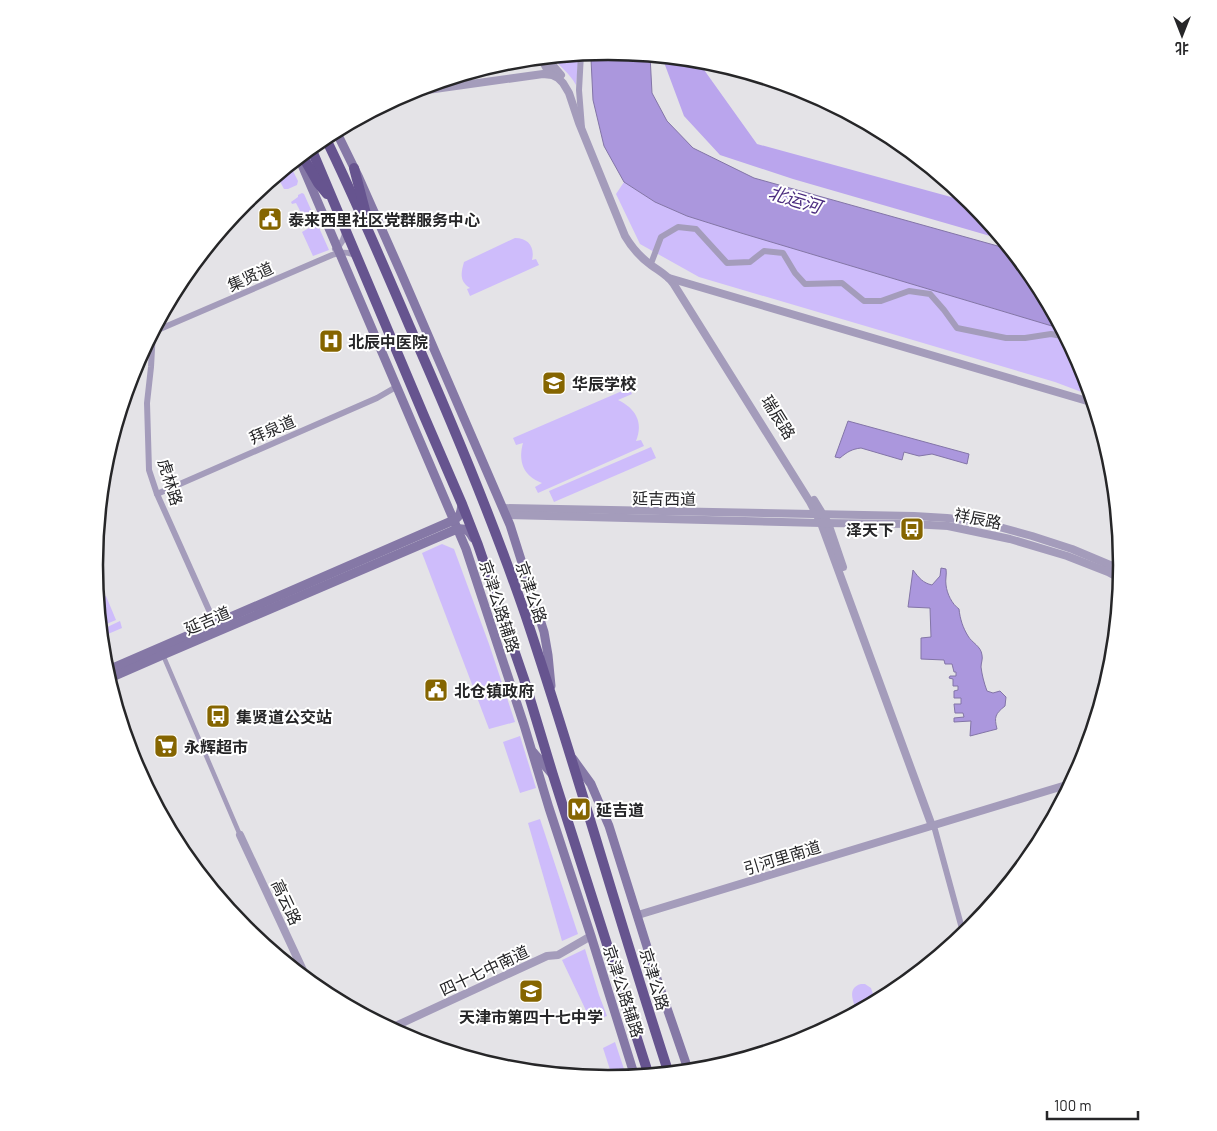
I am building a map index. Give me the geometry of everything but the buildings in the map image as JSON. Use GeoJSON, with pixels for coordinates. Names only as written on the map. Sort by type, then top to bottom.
{"type":"FeatureCollection","features":[{"type":"Feature","properties":{"kind":"highway","name":"京津公路"},"geometry":{"type":"LineString","coordinates":[[329,145],[370,234],[473,474],[525,614],[666,1068]]}},
{"type":"Feature","properties":{"kind":"highway"},"geometry":{"type":"LineString","coordinates":[[314,155],[478,545],[524,679],[647,1070]]}},
{"type":"Feature","properties":{"kind":"highway"},"geometry":{"type":"LineString","coordinates":[[304,162],[336,208]]}},
{"type":"Feature","properties":{"kind":"highway"},"geometry":{"type":"LineString","coordinates":[[354,168],[370,234]]}},
{"type":"Feature","properties":{"kind":"main road","name":"京津公路辅路"},"geometry":{"type":"LineString","coordinates":[[339,138],[440,360],[505,512],[544,632],[554,706]]}},
{"type":"Feature","properties":{"kind":"main road","name":"京津公路辅路"},"geometry":{"type":"LineString","coordinates":[[303,163],[466,549],[532,750],[633,1070]]}},
{"type":"Feature","properties":{"kind":"main road"},"geometry":{"type":"LineString","coordinates":[[462,504],[456,525],[467,530],[478,545]]}},
{"type":"Feature","properties":{"kind":"main road","name":"延吉道"},"geometry":{"type":"LineString","coordinates":[[114,668],[217,627],[456,525]]}},
{"type":"Feature","properties":{"kind":"main road","name":"延吉道"},"geometry":{"type":"LineString","coordinates":[[116,676],[163,655],[217,627]]}},
{"type":"Feature","properties":{"kind":"main road"},"geometry":{"type":"LineString","coordinates":[[532,750],[553,775]]}},
{"type":"Feature","properties":{"kind":"main road"},"geometry":{"type":"LineString","coordinates":[[570,755],[591,784],[609,826],[659,985],[686,1065]]}},
{"type":"Feature","properties":{"kind":"street"},"geometry":{"type":"LineString","coordinates":[[581,61],[582,131]]}},
{"type":"Feature","properties":{"kind":"street"},"geometry":{"type":"LineString","coordinates":[[551,63],[558,75]]}},
{"type":"Feature","properties":{"kind":"street"},"geometry":{"type":"LineString","coordinates":[[494,73],[542,65]]}},
{"type":"Feature","properties":{"kind":"street"},"geometry":{"type":"LineString","coordinates":[[467,80],[542,65]]}},
{"type":"Feature","properties":{"kind":"street","name":"瑞辰路"},"geometry":{"type":"LineString","coordinates":[[542,65],[555,71],[570,85],[582,120],[629,236],[638,250],[666,270],[673,279],[825,523],[934,826]]}},
{"type":"Feature","properties":{"kind":"street","name":"瑞辰路"},"geometry":{"type":"LineString","coordinates":[[558,75],[569,93],[582,131],[625,236],[640,257],[673,279]]}},
{"type":"Feature","properties":{"kind":"street"},"geometry":{"type":"LineString","coordinates":[[652,261],[661,237],[678,227],[696,229],[727,263],[750,262],[764,251],[783,253],[804,284],[842,283],[864,302],[880,301],[909,291],[930,294],[956,328],[1006,338],[1025,338],[1051,334],[1058,335]]}},
{"type":"Feature","properties":{"kind":"street"},"geometry":{"type":"LineString","coordinates":[[345,229],[344,238],[338,250],[350,253],[358,258]]}},
{"type":"Feature","properties":{"kind":"street","name":"集贤道"},"geometry":{"type":"LineString","coordinates":[[163,327],[338,250]]}},
{"type":"Feature","properties":{"kind":"street"},"geometry":{"type":"LineString","coordinates":[[673,279],[1086,400]]}},
{"type":"Feature","properties":{"kind":"street","name":"虎林路"},"geometry":{"type":"LineString","coordinates":[[152,348],[147,403],[149,470],[157,494],[217,627]]}},
{"type":"Feature","properties":{"kind":"street","name":"拜泉道"},"geometry":{"type":"LineString","coordinates":[[157,494],[377,398],[396,387]]}},
{"type":"Feature","properties":{"kind":"street"},"geometry":{"type":"LineString","coordinates":[[813,502],[828,511],[842,515]]}},
{"type":"Feature","properties":{"kind":"street","name":"延吉西道"},"geometry":{"type":"LineString","coordinates":[[505,512],[820,514]]}},
{"type":"Feature","properties":{"kind":"street","name":"延吉西道"},"geometry":{"type":"LineString","coordinates":[[505,512],[825,523]]}},
{"type":"Feature","properties":{"kind":"street"},"geometry":{"type":"LineString","coordinates":[[820,514],[842,523]]}},
{"type":"Feature","properties":{"kind":"street","name":"祥辰路"},"geometry":{"type":"LineString","coordinates":[[820,514],[914,516],[977,522],[1032,536],[1072,549],[1114,567]]}},
{"type":"Feature","properties":{"kind":"street","name":"祥辰路"},"geometry":{"type":"LineString","coordinates":[[825,523],[948,526],[982,532],[1010,538],[1067,556],[1114,575]]}},
{"type":"Feature","properties":{"kind":"street"},"geometry":{"type":"LineString","coordinates":[[163,655],[240,835]]}},
{"type":"Feature","properties":{"kind":"street","name":"引河里南道"},"geometry":{"type":"LineString","coordinates":[[638,915],[1063,787]]}},
{"type":"Feature","properties":{"kind":"street"},"geometry":{"type":"LineString","coordinates":[[934,826],[962,927]]}},
{"type":"Feature","properties":{"kind":"street","name":"高云路"},"geometry":{"type":"LineString","coordinates":[[240,835],[302,968]]}},
{"type":"Feature","properties":{"kind":"street","name":"四十七中南道"},"geometry":{"type":"LineString","coordinates":[[398,1025],[547,956],[558,954],[591,936]]}},
{"type":"Feature","properties":{"kind":"shaded area"},"geometry":{"type":"Polygon","coordinates":[[[578,61],[576,85],[570,77],[558,63],[578,61]]]}},
{"type":"Feature","properties":{"kind":"shaded area"},"geometry":{"type":"Polygon","coordinates":[[[664,63],[704,69],[757,144],[956,198],[993,237],[793,179],[720,155],[684,116],[664,63]]]}},
{"type":"Feature","properties":{"kind":"shaded area"},"geometry":{"type":"Polygon","coordinates":[[[293,171],[298,181],[297,185],[284,189],[280,181],[293,171]]]}},
{"type":"Feature","properties":{"kind":"shaded area"},"geometry":{"type":"Polygon","coordinates":[[[624,182],[655,202],[687,216],[1053,326],[1076,372],[1083,393],[1055,382],[699,277],[640,244],[616,194],[624,182]]]}},
{"type":"Feature","properties":{"kind":"shaded area"},"geometry":{"type":"Polygon","coordinates":[[[302,193],[329,250],[313,256],[302,232],[309,228],[296,203],[292,204],[291,202],[302,193]]]}},
{"type":"Feature","properties":{"kind":"shaded area"},"geometry":{"type":"Polygon","coordinates":[[[515,238],[520,238],[530,245],[533,252],[532,260],[536,259],[539,265],[470,296],[467,289],[470,288],[462,280],[464,262],[515,238]]]}},
{"type":"Feature","properties":{"kind":"shaded area"},"geometry":{"type":"Polygon","coordinates":[[[629,388],[632,394],[618,400],[629,407],[636,416],[639,428],[636,441],[641,440],[644,446],[538,493],[535,487],[542,483],[526,472],[521,456],[523,443],[516,445],[513,438],[629,388]]]}},
{"type":"Feature","properties":{"kind":"shaded area"},"geometry":{"type":"Polygon","coordinates":[[[651,447],[656,458],[554,502],[549,491],[651,447]]]}},
{"type":"Feature","properties":{"kind":"shaded area"},"geometry":{"type":"Polygon","coordinates":[[[442,544],[454,549],[515,722],[489,729],[422,553],[442,544]]]}},
{"type":"Feature","properties":{"kind":"shaded area"},"geometry":{"type":"Polygon","coordinates":[[[106,596],[116,620],[106,624],[104,599],[106,596]]]}},
{"type":"Feature","properties":{"kind":"shaded area"},"geometry":{"type":"Polygon","coordinates":[[[120,621],[122,628],[108,634],[107,627],[120,621]]]}},
{"type":"Feature","properties":{"kind":"shaded area"},"geometry":{"type":"Polygon","coordinates":[[[520,736],[536,788],[520,793],[503,742],[520,736]]]}},
{"type":"Feature","properties":{"kind":"shaded area"},"geometry":{"type":"Polygon","coordinates":[[[540,819],[578,934],[562,941],[528,823],[540,819]]]}},
{"type":"Feature","properties":{"kind":"shaded area"},"geometry":{"type":"Polygon","coordinates":[[[585,949],[607,1016],[591,1021],[562,960],[585,949]]]}},
{"type":"Feature","properties":{"kind":"shaded area"},"geometry":{"type":"Polygon","coordinates":[[[865,984],[871,988],[873,995],[855,1006],[852,992],[856,986],[865,984]]]}},
{"type":"Feature","properties":{"kind":"shaded area"},"geometry":{"type":"Polygon","coordinates":[[[615,1042],[625,1071],[610,1071],[603,1048],[615,1042]]]}},
{"type":"Feature","properties":{"kind":"water","name":"北运河"},"geometry":{"type":"Polygon","coordinates":[[[591,61],[650,62],[652,93],[667,121],[693,148],[754,178],[1001,247],[1029,285],[1053,326],[741,233],[687,216],[655,202],[624,182],[604,146],[593,100],[591,61]]]}},
{"type":"Feature","properties":{"kind":"water"},"geometry":{"type":"Polygon","coordinates":[[[848,421],[969,454],[967,464],[932,454],[919,456],[904,452],[902,460],[861,448],[850,451],[840,458],[835,457],[848,421]]]}},
{"type":"Feature","properties":{"kind":"water"},"geometry":{"type":"Polygon","coordinates":[[[941,568],[946,569],[947,592],[952,602],[959,609],[965,630],[981,652],[981,670],[987,691],[993,693],[1000,691],[1006,697],[1005,706],[996,716],[997,729],[970,736],[971,721],[954,722],[954,718],[964,717],[963,713],[955,713],[954,704],[961,704],[961,698],[954,698],[954,691],[958,690],[958,686],[953,686],[953,679],[949,678],[950,676],[956,676],[952,664],[945,664],[944,660],[921,659],[921,638],[931,637],[930,608],[908,607],[913,570],[921,580],[932,585],[940,576],[941,568]]]}},
{"type":"Feature","properties":{"kind":"place","name":"泰来西里社区党群服务中心"},"geometry":{"type":"Point","coordinates":[270,219]}},
{"type":"Feature","properties":{"kind":"place","name":"北辰中医院"},"geometry":{"type":"Point","coordinates":[331,341]}},
{"type":"Feature","properties":{"kind":"place","name":"华辰学校"},"geometry":{"type":"Point","coordinates":[554,383]}},
{"type":"Feature","properties":{"kind":"place","name":"泽天下"},"geometry":{"type":"Point","coordinates":[912,529]}},
{"type":"Feature","properties":{"kind":"place","name":"北仓镇政府"},"geometry":{"type":"Point","coordinates":[436,690]}},
{"type":"Feature","properties":{"kind":"place","name":"集贤道公交站"},"geometry":{"type":"Point","coordinates":[218,716]}},
{"type":"Feature","properties":{"kind":"place","name":"永辉超市"},"geometry":{"type":"Point","coordinates":[166,746]}},
{"type":"Feature","properties":{"kind":"place","name":"延吉道"},"geometry":{"type":"Point","coordinates":[579,809]}},
{"type":"Feature","properties":{"kind":"place","name":"天津市第四十七中学"},"geometry":{"type":"Point","coordinates":[531,991]}}]}
